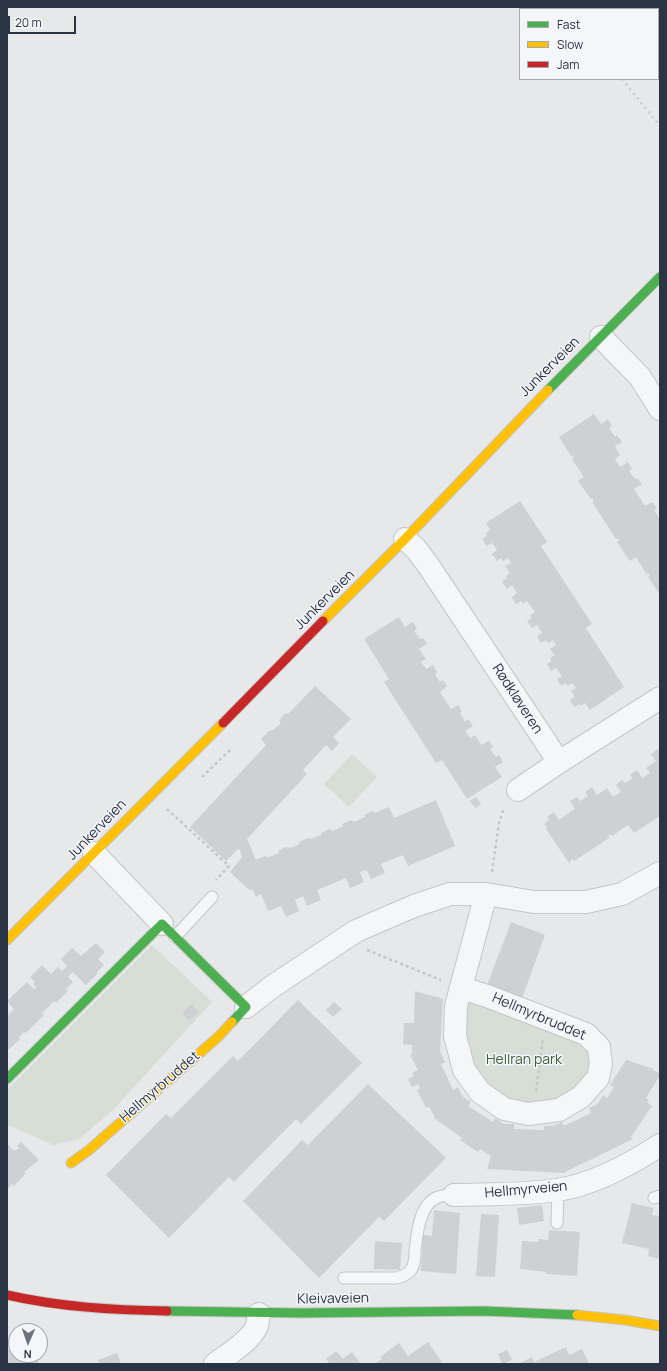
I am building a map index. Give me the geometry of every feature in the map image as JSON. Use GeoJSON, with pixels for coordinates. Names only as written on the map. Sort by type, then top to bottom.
{"type":"FeatureCollection","features":[{"type":"Feature","properties":{"kind":"street","name":"Junkerveien"},"geometry":{"type":"LineString","coordinates":[[7,940],[405,539],[569,367],[660,277]]}},
{"type":"Feature","properties":{"kind":"street"},"geometry":{"type":"LineString","coordinates":[[601,337],[640,377],[660,409]]}},
{"type":"Feature","properties":{"kind":"street","name":"Rødkløveren"},"geometry":{"type":"LineString","coordinates":[[405,539],[416,549],[428,565],[559,762]]}},
{"type":"Feature","properties":{"kind":"street"},"geometry":{"type":"LineString","coordinates":[[518,790],[559,762],[660,698]]}},
{"type":"Feature","properties":{"kind":"street"},"geometry":{"type":"LineString","coordinates":[[94,853],[168,931],[246,1007]]}},
{"type":"Feature","properties":{"kind":"street","name":"Hellmyrbruddet"},"geometry":{"type":"LineString","coordinates":[[71,1163],[89,1150],[212,1042],[246,1007],[273,986],[356,931],[406,909],[450,894],[486,894],[534,902],[586,902],[622,894],[660,873]]}},
{"type":"Feature","properties":{"kind":"street","name":"Hellmyrbruddet"},"geometry":{"type":"LineString","coordinates":[[462,988],[586,1034],[598,1047],[601,1064],[598,1078],[581,1097],[559,1110],[528,1114],[504,1109],[480,1092],[464,1070],[455,1036],[456,1006],[486,894]]}},
{"type":"Feature","properties":{"kind":"street"},"geometry":{"type":"LineString","coordinates":[[7,1079],[130,957],[168,931]]}},
{"type":"Feature","properties":{"kind":"street","name":"Hellmyrveien"},"geometry":{"type":"LineString","coordinates":[[454,1195],[510,1194],[558,1190],[586,1183],[618,1169],[660,1145]]}},
{"type":"Feature","properties":{"kind":"street","name":"Kleivaveien"},"geometry":{"type":"LineString","coordinates":[[7,1295],[48,1304],[100,1309],[259,1314],[493,1310],[594,1316],[660,1326]]}},
{"type":"Feature","properties":{"kind":"street"},"geometry":{"type":"LineString","coordinates":[[215,1364],[252,1334],[257,1326],[259,1314]]}},
{"type":"Feature","properties":{"kind":"lane"},"geometry":{"type":"LineString","coordinates":[[168,931],[212,897]]}},
{"type":"Feature","properties":{"kind":"lane"},"geometry":{"type":"LineString","coordinates":[[557,1223],[558,1190]]}},
{"type":"Feature","properties":{"kind":"lane"},"geometry":{"type":"LineString","coordinates":[[344,1278],[396,1278],[405,1276],[411,1271],[414,1263],[417,1233],[420,1220],[427,1205],[434,1198],[454,1195]]}},
{"type":"Feature","properties":{"kind":"path"},"geometry":{"type":"LineString","coordinates":[[486,894],[492,873],[499,824],[505,803],[518,790]]}},
{"type":"Feature","properties":{"kind":"path"},"geometry":{"type":"LineString","coordinates":[[164,806],[229,866],[215,881]]}},
{"type":"Feature","properties":{"kind":"path"},"geometry":{"type":"LineString","coordinates":[[342,940],[462,988]]}},
{"type":"Feature","properties":{"kind":"path"},"geometry":{"type":"LineString","coordinates":[[533,1113],[546,1018]]}},
{"type":"Feature","properties":{"kind":"green space"},"geometry":{"type":"Polygon","coordinates":[[[352,754],[377,777],[349,807],[324,784],[352,754]]]}},
{"type":"Feature","properties":{"kind":"green space"},"geometry":{"type":"Polygon","coordinates":[[[152,945],[212,1002],[113,1110],[79,1139],[54,1145],[7,1125],[7,1090],[152,945]]]}},
{"type":"Feature","properties":{"kind":"green space","name":"Hellran park"},"geometry":{"type":"Polygon","coordinates":[[[476,1002],[587,1045],[592,1058],[589,1076],[578,1093],[537,1105],[505,1098],[476,1076],[462,1027],[467,1004],[476,1002]]]}},
{"type":"Feature","properties":{"kind":"building"},"geometry":{"type":"Polygon","coordinates":[[[594,414],[601,424],[608,419],[612,426],[609,428],[615,437],[617,435],[622,442],[615,446],[620,455],[615,459],[620,467],[628,462],[632,469],[629,471],[635,479],[637,478],[642,484],[634,489],[645,506],[652,502],[657,508],[654,510],[660,519],[660,595],[648,577],[650,576],[648,573],[647,575],[636,557],[630,561],[617,542],[619,540],[618,538],[616,539],[592,502],[594,501],[578,481],[584,477],[572,459],[574,458],[572,455],[571,456],[559,437],[594,414]]]}},
{"type":"Feature","properties":{"kind":"building"},"geometry":{"type":"Polygon","coordinates":[[[520,501],[547,542],[541,546],[592,624],[586,628],[624,687],[590,710],[585,703],[581,706],[580,704],[574,707],[570,700],[575,697],[571,691],[576,688],[572,683],[568,686],[566,683],[561,686],[557,679],[562,676],[556,668],[551,671],[547,664],[552,661],[550,658],[555,655],[550,649],[556,645],[553,640],[548,643],[546,640],[541,643],[537,636],[542,633],[537,625],[532,628],[527,621],[532,618],[530,615],[535,612],[527,601],[523,604],[521,601],[516,604],[512,597],[517,593],[512,585],[507,589],[502,582],[510,573],[505,566],[511,563],[508,558],[503,561],[501,558],[497,561],[492,554],[497,550],[492,543],[487,546],[482,539],[487,536],[486,533],[490,530],[486,523],[520,501]]]}},
{"type":"Feature","properties":{"kind":"building"},"geometry":{"type":"Polygon","coordinates":[[[399,617],[405,627],[413,622],[417,629],[414,631],[420,639],[423,638],[427,644],[419,649],[426,659],[421,662],[426,669],[433,665],[437,672],[435,674],[440,682],[443,680],[447,686],[440,692],[451,709],[458,705],[462,711],[460,713],[465,722],[468,719],[473,726],[465,731],[470,738],[475,735],[481,745],[489,741],[493,747],[490,749],[496,757],[499,755],[503,762],[495,767],[502,777],[467,799],[442,760],[436,763],[384,682],[389,679],[364,639],[399,617]]]}},
{"type":"Feature","properties":{"kind":"building"},"geometry":{"type":"Polygon","coordinates":[[[315,686],[351,719],[333,737],[339,743],[332,751],[326,745],[303,770],[307,774],[247,839],[256,860],[265,856],[269,857],[279,853],[278,851],[286,847],[290,848],[300,844],[299,842],[321,835],[321,833],[330,829],[333,831],[343,826],[342,824],[351,820],[354,822],[365,817],[364,815],[372,811],[375,813],[389,807],[394,818],[436,800],[455,846],[408,866],[403,855],[381,864],[385,873],[371,879],[367,870],[360,872],[364,882],[350,888],[346,878],[317,890],[321,900],[307,906],[303,896],[295,900],[299,911],[286,917],[281,906],[268,911],[261,894],[256,897],[252,889],[249,890],[230,872],[242,857],[239,848],[226,861],[190,827],[266,745],[261,739],[269,731],[273,730],[281,723],[279,721],[284,714],[289,713],[315,686]]]}},
{"type":"Feature","properties":{"kind":"building"},"geometry":{"type":"Polygon","coordinates":[[[658,749],[660,752],[660,816],[634,833],[628,825],[612,836],[611,834],[608,836],[609,838],[574,861],[573,859],[569,863],[546,829],[547,828],[544,824],[549,820],[547,817],[554,812],[559,820],[575,809],[570,801],[577,797],[580,801],[588,796],[585,792],[592,787],[597,795],[607,788],[613,797],[621,792],[616,785],[622,780],[625,783],[633,778],[630,775],[637,770],[642,778],[650,773],[646,768],[656,761],[651,754],[658,749]]]}},
{"type":"Feature","properties":{"kind":"building"},"geometry":{"type":"Polygon","coordinates":[[[476,797],[481,804],[475,808],[470,801],[476,797]]]}},
{"type":"Feature","properties":{"kind":"building"},"geometry":{"type":"Polygon","coordinates":[[[511,922],[545,935],[521,1001],[486,988],[511,922]]]}},
{"type":"Feature","properties":{"kind":"building"},"geometry":{"type":"Polygon","coordinates":[[[96,943],[105,952],[98,959],[104,965],[97,972],[98,973],[86,985],[73,972],[68,977],[73,982],[66,989],[68,991],[56,1003],[54,1001],[42,1013],[44,1015],[26,1033],[24,1032],[19,1037],[20,1039],[7,1051],[7,1018],[14,1009],[7,1001],[27,982],[34,989],[36,987],[33,984],[35,982],[30,977],[42,965],[51,974],[58,967],[62,971],[67,966],[61,959],[72,948],[81,956],[96,943]]]}},
{"type":"Feature","properties":{"kind":"building"},"geometry":{"type":"Polygon","coordinates":[[[415,991],[443,999],[440,1051],[445,1062],[441,1064],[453,1090],[458,1087],[462,1096],[471,1102],[468,1106],[493,1122],[495,1118],[504,1124],[514,1124],[514,1129],[544,1130],[544,1126],[553,1126],[562,1122],[564,1126],[591,1113],[589,1108],[598,1104],[603,1095],[607,1098],[614,1087],[610,1085],[626,1060],[654,1069],[652,1070],[660,1073],[646,1098],[649,1100],[647,1102],[652,1106],[631,1137],[633,1139],[563,1173],[487,1169],[491,1156],[480,1149],[478,1152],[460,1140],[462,1138],[434,1118],[435,1117],[429,1107],[426,1108],[417,1090],[420,1088],[418,1084],[412,1087],[408,1079],[414,1076],[412,1073],[418,1070],[410,1055],[412,1054],[412,1045],[403,1044],[404,1023],[414,1023],[415,991]]]}},
{"type":"Feature","properties":{"kind":"building"},"geometry":{"type":"Polygon","coordinates":[[[298,1000],[362,1063],[301,1124],[296,1119],[234,1182],[229,1177],[169,1238],[106,1175],[166,1114],[171,1118],[233,1056],[238,1061],[298,1000]]]}},
{"type":"Feature","properties":{"kind":"building"},"geometry":{"type":"Polygon","coordinates":[[[334,1002],[342,1009],[333,1017],[326,1010],[334,1002]]]}},
{"type":"Feature","properties":{"kind":"building"},"geometry":{"type":"Polygon","coordinates":[[[192,1004],[199,1012],[189,1021],[182,1013],[192,1004]]]}},
{"type":"Feature","properties":{"kind":"building"},"geometry":{"type":"Polygon","coordinates":[[[368,1084],[446,1158],[384,1221],[379,1217],[319,1278],[243,1201],[302,1140],[308,1145],[368,1084]]]}},
{"type":"Feature","properties":{"kind":"building"},"geometry":{"type":"Polygon","coordinates":[[[21,1142],[39,1160],[24,1172],[26,1173],[14,1186],[12,1184],[7,1189],[7,1147],[8,1145],[14,1151],[16,1149],[17,1150],[19,1148],[17,1146],[21,1142]]]}},
{"type":"Feature","properties":{"kind":"building"},"geometry":{"type":"Polygon","coordinates":[[[632,1203],[654,1208],[652,1215],[660,1216],[660,1259],[648,1256],[649,1249],[622,1243],[632,1203]]]}},
{"type":"Feature","properties":{"kind":"building"},"geometry":{"type":"Polygon","coordinates":[[[542,1205],[544,1221],[519,1225],[517,1208],[542,1205]]]}},
{"type":"Feature","properties":{"kind":"building"},"geometry":{"type":"Polygon","coordinates":[[[434,1210],[460,1213],[456,1274],[421,1271],[423,1235],[432,1236],[434,1210]]]}},
{"type":"Feature","properties":{"kind":"building"},"geometry":{"type":"Polygon","coordinates":[[[481,1214],[499,1215],[495,1277],[476,1276],[481,1214]]]}},
{"type":"Feature","properties":{"kind":"building"},"geometry":{"type":"Polygon","coordinates":[[[549,1230],[580,1232],[577,1276],[546,1274],[546,1272],[520,1269],[522,1241],[538,1242],[539,1239],[548,1240],[549,1230]]]}},
{"type":"Feature","properties":{"kind":"building"},"geometry":{"type":"Polygon","coordinates":[[[375,1241],[402,1243],[400,1270],[374,1269],[375,1241]]]}},
{"type":"Feature","properties":{"kind":"building"},"geometry":{"type":"Polygon","coordinates":[[[428,1342],[442,1362],[439,1364],[374,1364],[382,1359],[380,1357],[399,1343],[408,1356],[428,1342]]]}},
{"type":"Feature","properties":{"kind":"building"},"geometry":{"type":"Polygon","coordinates":[[[566,1347],[569,1355],[582,1349],[589,1364],[518,1364],[532,1357],[534,1362],[566,1347]]]}},
{"type":"Feature","properties":{"kind":"building"},"geometry":{"type":"Polygon","coordinates":[[[8,1350],[8,1363],[40,1364],[7,1364],[8,1350]]]}},
{"type":"Feature","properties":{"kind":"building"},"geometry":{"type":"Polygon","coordinates":[[[507,1350],[512,1360],[502,1364],[498,1354],[507,1350]]]}},
{"type":"Feature","properties":{"kind":"building"},"geometry":{"type":"Polygon","coordinates":[[[336,1351],[343,1359],[352,1352],[361,1364],[330,1364],[326,1359],[336,1351]]]}},
{"type":"Feature","properties":{"kind":"building"},"geometry":{"type":"Polygon","coordinates":[[[117,1353],[121,1364],[96,1364],[99,1363],[98,1360],[117,1353]]]}},
{"type":"Feature","properties":{"kind":"railway"},"geometry":{"type":"LineString","coordinates":[[623,80],[660,126]]}},
{"type":"Feature","properties":{"kind":"traffic: fast"},"geometry":{"type":"LineString","coordinates":[[548,390],[660,277]]}},
{"type":"Feature","properties":{"kind":"traffic: fast"},"geometry":{"type":"LineString","coordinates":[[7,1079],[162,924],[246,1007],[232,1022]]}},
{"type":"Feature","properties":{"kind":"traffic: fast"},"geometry":{"type":"LineString","coordinates":[[167,1311],[302,1313],[484,1311],[577,1315]]}},
{"type":"Feature","properties":{"kind":"traffic: slow"},"geometry":{"type":"LineString","coordinates":[[323,621],[405,539],[548,390]]}},
{"type":"Feature","properties":{"kind":"traffic: slow"},"geometry":{"type":"LineString","coordinates":[[7,940],[223,723]]}},
{"type":"Feature","properties":{"kind":"traffic: slow"},"geometry":{"type":"LineString","coordinates":[[71,1163],[89,1150],[218,1037],[232,1022]]}},
{"type":"Feature","properties":{"kind":"traffic: slow"},"geometry":{"type":"LineString","coordinates":[[577,1315],[625,1320],[660,1326]]}},
{"type":"Feature","properties":{"kind":"traffic: jam"},"geometry":{"type":"LineString","coordinates":[[223,723],[323,621]]}},
{"type":"Feature","properties":{"kind":"traffic: jam"},"geometry":{"type":"LineString","coordinates":[[7,1295],[87,1307],[167,1311]]}}]}
